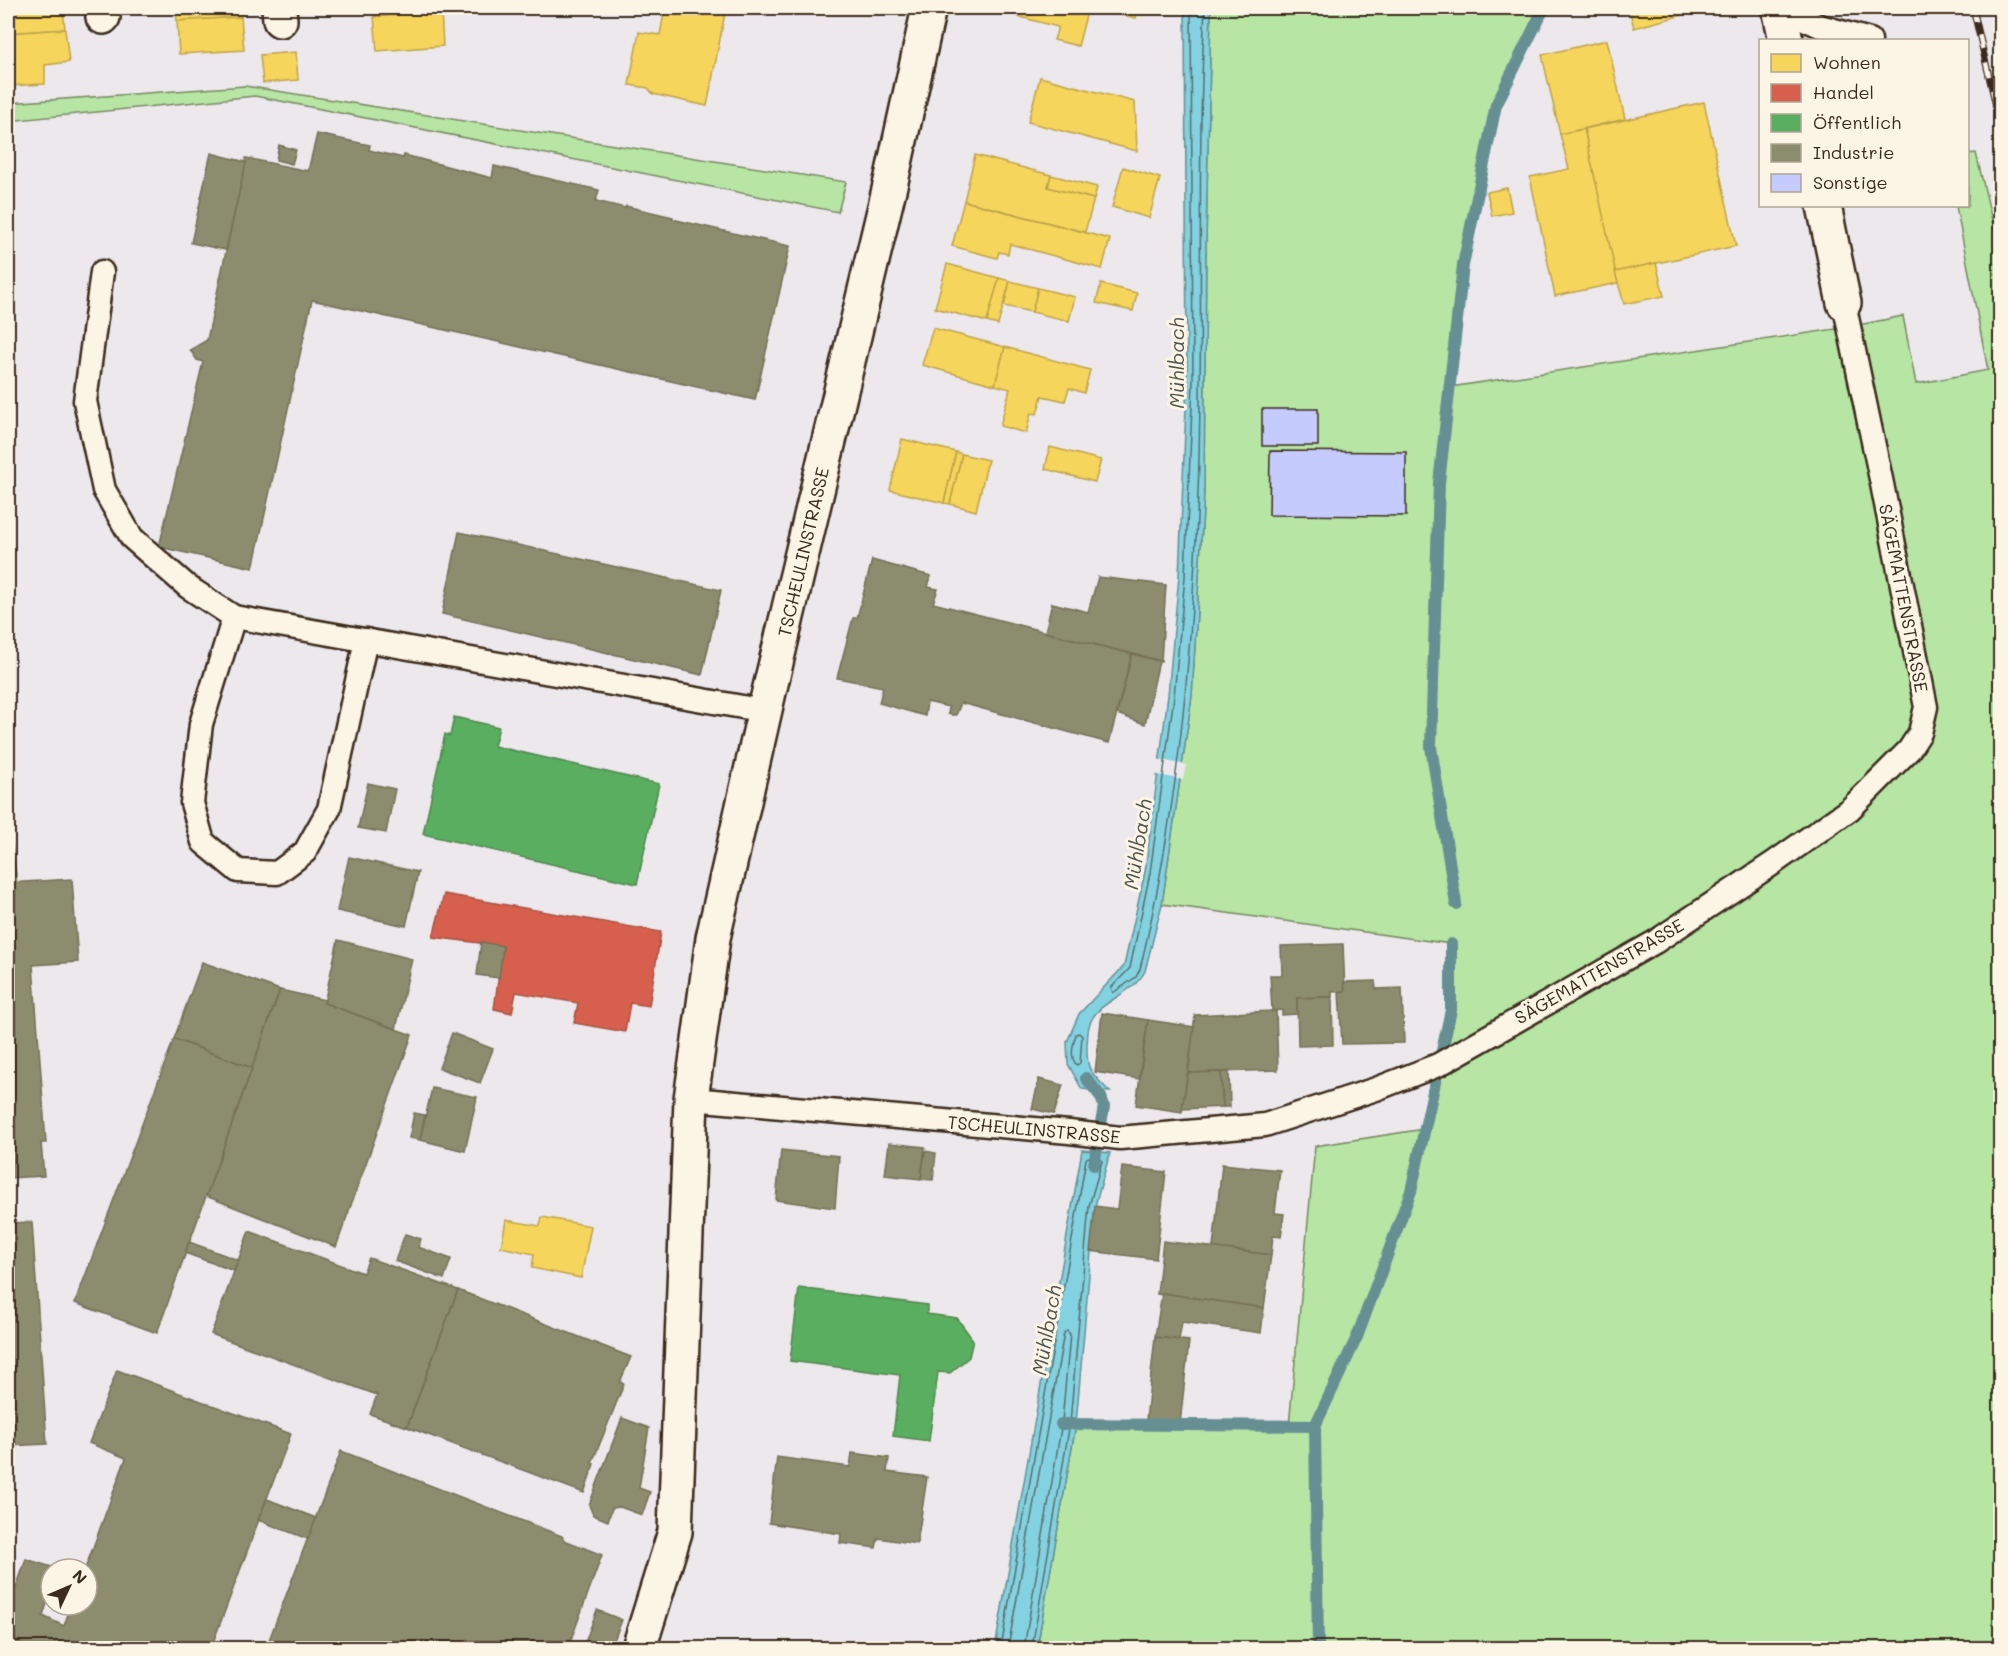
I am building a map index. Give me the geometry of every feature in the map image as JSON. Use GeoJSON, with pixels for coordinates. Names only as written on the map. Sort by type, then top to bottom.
{"type":"FeatureCollection","features":[{"type":"Feature","properties":{"kind":"street","name":"TSCHEULINSTRASSE"},"geometry":{"type":"LineString","coordinates":[[639,1648],[675,1532],[691,1099],[714,938],[765,711],[892,177],[929,8]]}},
{"type":"Feature","properties":{"kind":"street"},"geometry":{"type":"LineString","coordinates":[[1780,8],[1786,39]]}},
{"type":"Feature","properties":{"kind":"street","name":"SÄGEMATTENSTRASSE"},"geometry":{"type":"LineString","coordinates":[[1824,207],[1844,303]]}},
{"type":"Feature","properties":{"kind":"lane"},"geometry":{"type":"LineString","coordinates":[[1780,8],[1820,26],[1866,39]]}},
{"type":"Feature","properties":{"kind":"lane"},"geometry":{"type":"LineString","coordinates":[[102,272],[85,400],[104,490],[132,538],[189,587],[234,616],[765,711]]}},
{"type":"Feature","properties":{"kind":"lane","name":"SÄGEMATTENSTRASSE"},"geometry":{"type":"LineString","coordinates":[[1502,1028],[1655,942],[1850,809],[1909,750],[1920,733],[1926,707],[1844,303]]}},
{"type":"Feature","properties":{"kind":"lane"},"geometry":{"type":"LineString","coordinates":[[234,616],[201,724],[192,803],[203,842],[238,871],[277,873],[305,852],[329,809],[366,640]]}},
{"type":"Feature","properties":{"kind":"lane","name":"TSCHEULINSTRASSE"},"geometry":{"type":"LineString","coordinates":[[691,1099],[1120,1138],[1265,1125],[1376,1089],[1438,1065],[1502,1028]]}},
{"type":"Feature","properties":{"kind":"green space"},"geometry":{"type":"Polygon","coordinates":[[[1211,8],[1544,8],[1496,105],[1463,265],[1450,387],[1849,327],[1903,316],[1916,384],[1988,370],[1956,207],[1969,207],[1969,154],[1976,153],[2000,254],[2000,1648],[1037,1648],[1076,1424],[1289,1426],[1315,1146],[1424,1129],[1451,1010],[1451,944],[1162,904],[1192,696],[1204,492],[1211,8]]]}},
{"type":"Feature","properties":{"kind":"green space"},"geometry":{"type":"Polygon","coordinates":[[[245,86],[846,182],[838,212],[255,96],[8,121],[8,103],[245,86]]]}},
{"type":"Feature","properties":{"kind":"green space"},"geometry":{"type":"Polygon","coordinates":[[[8,815],[17,883],[8,883],[8,815]]]}},
{"type":"Feature","properties":{"kind":"water"},"geometry":{"type":"Polygon","coordinates":[[[1185,8],[1211,8],[1204,492],[1192,696],[1162,904],[1145,971],[1133,986],[1095,1014],[1089,1027],[1087,1054],[1089,1067],[1110,1092],[1082,1089],[1068,1064],[1067,1042],[1079,1014],[1124,966],[1145,872],[1168,695],[1179,576],[1187,382],[1185,8]]]}},
{"type":"Feature","properties":{"kind":"water"},"geometry":{"type":"Polygon","coordinates":[[[1082,1150],[1110,1153],[1095,1206],[1076,1424],[1037,1648],[995,1648],[1082,1150]]]}},
{"type":"Feature","properties":{"kind":"pier"},"geometry":{"type":"Polygon","coordinates":[[[1156,759],[1186,765],[1183,780],[1154,774],[1156,759]]]}},
{"type":"Feature","properties":{"kind":"building: Wohnen"},"geometry":{"type":"Polygon","coordinates":[[[8,8],[63,8],[65,29],[8,33],[8,8]]]}},
{"type":"Feature","properties":{"kind":"building: Wohnen"},"geometry":{"type":"Polygon","coordinates":[[[176,8],[240,8],[241,17],[177,21],[176,8]]]}},
{"type":"Feature","properties":{"kind":"building: Wohnen"},"geometry":{"type":"Polygon","coordinates":[[[374,8],[440,8],[441,10],[374,17],[374,8]]]}},
{"type":"Feature","properties":{"kind":"building: Wohnen"},"geometry":{"type":"Polygon","coordinates":[[[665,8],[726,8],[707,106],[653,94],[648,88],[629,85],[639,32],[660,35],[665,8]]]}},
{"type":"Feature","properties":{"kind":"building: Wohnen"},"geometry":{"type":"Polygon","coordinates":[[[1011,8],[1088,8],[1078,46],[1054,40],[1058,27],[1009,14],[1011,8]]]}},
{"type":"Feature","properties":{"kind":"building: Wohnen"},"geometry":{"type":"Polygon","coordinates":[[[1106,8],[1138,8],[1136,18],[1105,12],[1106,8]]]}},
{"type":"Feature","properties":{"kind":"building: Wohnen"},"geometry":{"type":"Polygon","coordinates":[[[1629,8],[1681,8],[1683,15],[1634,28],[1629,8]]]}},
{"type":"Feature","properties":{"kind":"building: Wohnen"},"geometry":{"type":"Polygon","coordinates":[[[441,10],[443,46],[377,51],[374,17],[441,10]]]}},
{"type":"Feature","properties":{"kind":"building: Wohnen"},"geometry":{"type":"Polygon","coordinates":[[[241,17],[244,50],[179,54],[177,21],[241,17]]]}},
{"type":"Feature","properties":{"kind":"building: Wohnen"},"geometry":{"type":"Polygon","coordinates":[[[65,29],[69,62],[45,65],[45,84],[9,86],[8,33],[65,29]]]}},
{"type":"Feature","properties":{"kind":"building: Wohnen"},"geometry":{"type":"Polygon","coordinates":[[[1607,40],[1625,119],[1560,134],[1542,55],[1607,40]]]}},
{"type":"Feature","properties":{"kind":"building: Wohnen"},"geometry":{"type":"Polygon","coordinates":[[[296,52],[298,80],[263,83],[260,55],[296,52]]]}},
{"type":"Feature","properties":{"kind":"building: Wohnen"},"geometry":{"type":"Polygon","coordinates":[[[1040,77],[1135,102],[1137,151],[1028,122],[1040,77]]]}},
{"type":"Feature","properties":{"kind":"building: Wohnen"},"geometry":{"type":"Polygon","coordinates":[[[1704,102],[1736,246],[1615,272],[1584,129],[1704,102]]]}},
{"type":"Feature","properties":{"kind":"building: Wohnen"},"geometry":{"type":"Polygon","coordinates":[[[1584,129],[1618,283],[1555,296],[1530,177],[1569,169],[1560,134],[1584,129]]]}},
{"type":"Feature","properties":{"kind":"building: Wohnen"},"geometry":{"type":"Polygon","coordinates":[[[975,155],[1051,175],[1048,187],[1094,199],[1085,232],[964,201],[975,155]]]}},
{"type":"Feature","properties":{"kind":"building: Wohnen"},"geometry":{"type":"Polygon","coordinates":[[[1123,167],[1160,178],[1149,218],[1112,207],[1123,167]]]}},
{"type":"Feature","properties":{"kind":"building: Wohnen"},"geometry":{"type":"Polygon","coordinates":[[[1051,175],[1097,187],[1094,199],[1048,187],[1051,175]]]}},
{"type":"Feature","properties":{"kind":"building: Wohnen"},"geometry":{"type":"Polygon","coordinates":[[[1507,188],[1512,212],[1492,216],[1487,192],[1507,188]]]}},
{"type":"Feature","properties":{"kind":"building: Wohnen"},"geometry":{"type":"Polygon","coordinates":[[[964,201],[1110,239],[1102,269],[1010,244],[1008,254],[999,252],[997,258],[952,246],[964,201]]]}},
{"type":"Feature","properties":{"kind":"building: Wohnen"},"geometry":{"type":"Polygon","coordinates":[[[1656,263],[1664,296],[1624,304],[1615,272],[1656,263]]]}},
{"type":"Feature","properties":{"kind":"building: Wohnen"},"geometry":{"type":"Polygon","coordinates":[[[947,264],[999,278],[987,322],[935,308],[947,264]]]}},
{"type":"Feature","properties":{"kind":"building: Wohnen"},"geometry":{"type":"Polygon","coordinates":[[[999,278],[1010,281],[998,325],[987,322],[999,278]]]}},
{"type":"Feature","properties":{"kind":"building: Wohnen"},"geometry":{"type":"Polygon","coordinates":[[[1010,281],[1038,288],[1032,312],[1004,306],[1010,281]]]}},
{"type":"Feature","properties":{"kind":"building: Wohnen"},"geometry":{"type":"Polygon","coordinates":[[[1101,284],[1137,293],[1133,311],[1096,303],[1101,284]]]}},
{"type":"Feature","properties":{"kind":"building: Wohnen"},"geometry":{"type":"Polygon","coordinates":[[[1038,288],[1075,297],[1069,321],[1032,312],[1038,288]]]}},
{"type":"Feature","properties":{"kind":"building: Wohnen"},"geometry":{"type":"Polygon","coordinates":[[[933,328],[1005,347],[995,385],[922,365],[933,328]]]}},
{"type":"Feature","properties":{"kind":"building: Wohnen"},"geometry":{"type":"Polygon","coordinates":[[[1005,347],[1090,370],[1084,393],[1069,388],[1065,401],[1042,396],[1037,414],[1031,413],[1026,433],[1000,426],[1010,389],[995,385],[1005,347]]]}},
{"type":"Feature","properties":{"kind":"building: Wohnen"},"geometry":{"type":"Polygon","coordinates":[[[902,439],[956,452],[944,503],[890,490],[902,439]]]}},
{"type":"Feature","properties":{"kind":"building: Wohnen"},"geometry":{"type":"Polygon","coordinates":[[[1050,447],[1101,460],[1095,482],[1045,469],[1050,447]]]}},
{"type":"Feature","properties":{"kind":"building: Wohnen"},"geometry":{"type":"Polygon","coordinates":[[[956,452],[962,454],[950,504],[944,503],[956,452]]]}},
{"type":"Feature","properties":{"kind":"building: Wohnen"},"geometry":{"type":"Polygon","coordinates":[[[962,454],[988,460],[976,511],[950,504],[962,454]]]}},
{"type":"Feature","properties":{"kind":"building: Wohnen"},"geometry":{"type":"Polygon","coordinates":[[[542,1217],[591,1226],[581,1278],[532,1268],[534,1254],[501,1247],[506,1220],[540,1226],[542,1217]]]}},
{"type":"Feature","properties":{"kind":"building: Handel"},"geometry":{"type":"Polygon","coordinates":[[[444,894],[661,932],[649,1006],[630,1003],[625,1032],[574,1023],[578,1003],[516,992],[512,1013],[494,1009],[503,946],[433,937],[444,894]]]}},
{"type":"Feature","properties":{"kind":"building: Öffentlich"},"geometry":{"type":"Polygon","coordinates":[[[454,717],[499,727],[494,746],[659,784],[637,884],[423,834],[445,734],[450,736],[454,717]]]}},
{"type":"Feature","properties":{"kind":"building: Öffentlich"},"geometry":{"type":"Polygon","coordinates":[[[799,1288],[927,1305],[927,1314],[957,1318],[973,1340],[969,1357],[950,1373],[938,1372],[929,1441],[893,1436],[900,1375],[790,1361],[799,1288]]]}},
{"type":"Feature","properties":{"kind":"building: Industrie"},"geometry":{"type":"Polygon","coordinates":[[[317,134],[370,145],[369,150],[403,158],[404,155],[492,178],[494,166],[599,190],[596,201],[625,208],[626,206],[790,246],[755,400],[312,300],[253,568],[159,547],[203,362],[197,360],[190,350],[207,340],[246,158],[308,171],[317,134]]]}},
{"type":"Feature","properties":{"kind":"building: Industrie"},"geometry":{"type":"Polygon","coordinates":[[[279,145],[296,150],[292,164],[276,160],[279,145]]]}},
{"type":"Feature","properties":{"kind":"building: Industrie"},"geometry":{"type":"Polygon","coordinates":[[[211,153],[246,162],[226,250],[191,243],[211,153]]]}},
{"type":"Feature","properties":{"kind":"building: Industrie"},"geometry":{"type":"Polygon","coordinates":[[[459,532],[721,590],[702,675],[442,614],[459,532]]]}},
{"type":"Feature","properties":{"kind":"building: Industrie"},"geometry":{"type":"Polygon","coordinates":[[[872,560],[931,576],[928,587],[938,589],[933,603],[1132,654],[1109,743],[961,703],[956,715],[951,715],[948,714],[949,707],[927,702],[925,716],[879,703],[883,687],[837,678],[853,618],[857,618],[872,560]]]}},
{"type":"Feature","properties":{"kind":"building: Industrie"},"geometry":{"type":"Polygon","coordinates":[[[1098,577],[1166,585],[1161,661],[1045,632],[1052,603],[1088,612],[1098,577]]]}},
{"type":"Feature","properties":{"kind":"building: Industrie"},"geometry":{"type":"Polygon","coordinates":[[[1132,654],[1159,661],[1145,724],[1117,714],[1132,654]]]}},
{"type":"Feature","properties":{"kind":"building: Industrie"},"geometry":{"type":"Polygon","coordinates":[[[368,783],[395,789],[386,833],[358,828],[368,783]]]}},
{"type":"Feature","properties":{"kind":"building: Industrie"},"geometry":{"type":"Polygon","coordinates":[[[349,857],[418,872],[406,926],[337,911],[349,857]]]}},
{"type":"Feature","properties":{"kind":"building: Industrie"},"geometry":{"type":"Polygon","coordinates":[[[72,879],[78,962],[33,965],[46,1143],[41,1143],[44,1176],[8,1178],[8,883],[72,879]]]}},
{"type":"Feature","properties":{"kind":"building: Industrie"},"geometry":{"type":"Polygon","coordinates":[[[338,940],[412,959],[396,1029],[324,1003],[338,940]]]}},
{"type":"Feature","properties":{"kind":"building: Industrie"},"geometry":{"type":"Polygon","coordinates":[[[481,942],[503,946],[499,978],[477,975],[481,942]]]}},
{"type":"Feature","properties":{"kind":"building: Industrie"},"geometry":{"type":"Polygon","coordinates":[[[1343,944],[1345,991],[1332,992],[1332,997],[1297,998],[1297,1014],[1282,1015],[1282,1010],[1272,1011],[1270,975],[1282,975],[1281,946],[1343,944]]]}},
{"type":"Feature","properties":{"kind":"building: Industrie"},"geometry":{"type":"Polygon","coordinates":[[[202,962],[280,990],[252,1068],[174,1039],[202,962]]]}},
{"type":"Feature","properties":{"kind":"building: Industrie"},"geometry":{"type":"Polygon","coordinates":[[[1375,981],[1376,989],[1402,988],[1404,1043],[1342,1044],[1339,992],[1345,991],[1344,982],[1375,981]]]}},
{"type":"Feature","properties":{"kind":"building: Industrie"},"geometry":{"type":"Polygon","coordinates":[[[280,990],[325,1000],[324,1003],[412,1035],[336,1247],[206,1196],[280,990]]]}},
{"type":"Feature","properties":{"kind":"building: Industrie"},"geometry":{"type":"Polygon","coordinates":[[[1332,997],[1333,1045],[1298,1046],[1297,998],[1332,997]]]}},
{"type":"Feature","properties":{"kind":"building: Industrie"},"geometry":{"type":"Polygon","coordinates":[[[1276,1011],[1278,1070],[1188,1073],[1195,1015],[1276,1011]]]}},
{"type":"Feature","properties":{"kind":"building: Industrie"},"geometry":{"type":"Polygon","coordinates":[[[1102,1013],[1148,1020],[1139,1079],[1095,1072],[1102,1013]]]}},
{"type":"Feature","properties":{"kind":"building: Industrie"},"geometry":{"type":"Polygon","coordinates":[[[1148,1020],[1194,1027],[1182,1112],[1136,1105],[1148,1020]]]}},
{"type":"Feature","properties":{"kind":"building: Industrie"},"geometry":{"type":"Polygon","coordinates":[[[452,1033],[493,1049],[480,1083],[439,1068],[452,1033]]]}},
{"type":"Feature","properties":{"kind":"building: Industrie"},"geometry":{"type":"Polygon","coordinates":[[[174,1039],[252,1068],[157,1333],[75,1303],[174,1039]]]}},
{"type":"Feature","properties":{"kind":"building: Industrie"},"geometry":{"type":"Polygon","coordinates":[[[1221,1072],[1223,1107],[1182,1109],[1188,1073],[1221,1072]]]}},
{"type":"Feature","properties":{"kind":"building: Industrie"},"geometry":{"type":"Polygon","coordinates":[[[1221,1072],[1229,1072],[1230,1107],[1223,1107],[1221,1072]]]}},
{"type":"Feature","properties":{"kind":"building: Industrie"},"geometry":{"type":"Polygon","coordinates":[[[1039,1079],[1063,1085],[1054,1114],[1032,1109],[1039,1079]]]}},
{"type":"Feature","properties":{"kind":"building: Industrie"},"geometry":{"type":"Polygon","coordinates":[[[432,1088],[477,1097],[465,1151],[420,1140],[432,1088]]]}},
{"type":"Feature","properties":{"kind":"building: Industrie"},"geometry":{"type":"Polygon","coordinates":[[[414,1113],[425,1115],[420,1140],[409,1138],[414,1113]]]}},
{"type":"Feature","properties":{"kind":"building: Industrie"},"geometry":{"type":"Polygon","coordinates":[[[889,1143],[925,1147],[921,1179],[885,1175],[889,1143]]]}},
{"type":"Feature","properties":{"kind":"building: Industrie"},"geometry":{"type":"Polygon","coordinates":[[[781,1150],[839,1156],[835,1208],[776,1200],[781,1150]]]}},
{"type":"Feature","properties":{"kind":"building: Industrie"},"geometry":{"type":"Polygon","coordinates":[[[925,1151],[936,1153],[933,1180],[921,1179],[925,1151]]]}},
{"type":"Feature","properties":{"kind":"building: Industrie"},"geometry":{"type":"Polygon","coordinates":[[[1222,1164],[1280,1170],[1275,1213],[1284,1214],[1281,1237],[1273,1236],[1271,1255],[1213,1248],[1222,1164]]]}},
{"type":"Feature","properties":{"kind":"building: Industrie"},"geometry":{"type":"Polygon","coordinates":[[[1122,1167],[1166,1172],[1156,1259],[1090,1251],[1095,1206],[1117,1209],[1122,1167]]]}},
{"type":"Feature","properties":{"kind":"building: Industrie"},"geometry":{"type":"Polygon","coordinates":[[[32,1222],[47,1444],[8,1446],[8,1223],[32,1222]]]}},
{"type":"Feature","properties":{"kind":"building: Industrie"},"geometry":{"type":"Polygon","coordinates":[[[249,1231],[363,1273],[369,1258],[458,1290],[407,1427],[370,1414],[377,1395],[211,1334],[249,1231]]]}},
{"type":"Feature","properties":{"kind":"building: Industrie"},"geometry":{"type":"Polygon","coordinates":[[[405,1234],[421,1239],[418,1247],[451,1259],[444,1279],[395,1261],[405,1234]]]}},
{"type":"Feature","properties":{"kind":"building: Industrie"},"geometry":{"type":"Polygon","coordinates":[[[1163,1241],[1271,1255],[1264,1308],[1157,1294],[1163,1241]]]}},
{"type":"Feature","properties":{"kind":"building: Industrie"},"geometry":{"type":"Polygon","coordinates":[[[189,1242],[238,1260],[234,1271],[185,1253],[189,1242]]]}},
{"type":"Feature","properties":{"kind":"building: Industrie"},"geometry":{"type":"Polygon","coordinates":[[[458,1290],[631,1357],[620,1382],[624,1384],[592,1463],[594,1464],[584,1493],[407,1427],[458,1290]]]}},
{"type":"Feature","properties":{"kind":"building: Industrie"},"geometry":{"type":"Polygon","coordinates":[[[1162,1293],[1264,1308],[1261,1333],[1182,1322],[1179,1340],[1155,1337],[1162,1293]]]}},
{"type":"Feature","properties":{"kind":"building: Industrie"},"geometry":{"type":"Polygon","coordinates":[[[1155,1337],[1189,1341],[1180,1424],[1146,1420],[1155,1337]]]}},
{"type":"Feature","properties":{"kind":"building: Industrie"},"geometry":{"type":"Polygon","coordinates":[[[117,1370],[291,1434],[211,1648],[9,1648],[8,1611],[26,1559],[39,1563],[39,1617],[45,1617],[64,1626],[67,1617],[99,1617],[99,1557],[89,1557],[126,1458],[89,1443],[117,1370]]]}},
{"type":"Feature","properties":{"kind":"building: Industrie"},"geometry":{"type":"Polygon","coordinates":[[[622,1418],[649,1428],[639,1488],[650,1492],[642,1515],[620,1507],[612,1508],[608,1521],[593,1515],[589,1505],[622,1418]]]}},
{"type":"Feature","properties":{"kind":"building: Industrie"},"geometry":{"type":"Polygon","coordinates":[[[341,1451],[562,1536],[564,1540],[602,1555],[568,1648],[291,1648],[269,1640],[341,1451]]]}},
{"type":"Feature","properties":{"kind":"building: Industrie"},"geometry":{"type":"Polygon","coordinates":[[[852,1453],[889,1458],[887,1472],[927,1477],[917,1544],[878,1538],[876,1548],[840,1543],[841,1534],[769,1523],[777,1457],[850,1467],[852,1453]]]}},
{"type":"Feature","properties":{"kind":"building: Industrie"},"geometry":{"type":"Polygon","coordinates":[[[267,1499],[316,1518],[308,1539],[258,1520],[267,1499]]]}},
{"type":"Feature","properties":{"kind":"building: Industrie"},"geometry":{"type":"Polygon","coordinates":[[[597,1610],[622,1620],[611,1648],[583,1648],[597,1610]]]}},
{"type":"Feature","properties":{"kind":"building: Industrie"},"geometry":{"type":"Polygon","coordinates":[[[691,1642],[706,1648],[688,1648],[691,1642]]]}},
{"type":"Feature","properties":{"kind":"building: Sonstige"},"geometry":{"type":"Polygon","coordinates":[[[1262,409],[1318,409],[1318,446],[1262,446],[1262,409]]]}},
{"type":"Feature","properties":{"kind":"building: Sonstige"},"geometry":{"type":"Polygon","coordinates":[[[1270,451],[1406,452],[1406,516],[1269,515],[1270,451]]]}},
{"type":"Feature","properties":{"kind":"waterway"},"geometry":{"type":"LineString","coordinates":[[1456,904],[1431,747],[1439,483],[1463,265],[1496,105],[1544,8]]}},
{"type":"Feature","properties":{"kind":"waterway"},"geometry":{"type":"LineString","coordinates":[[1318,1648],[1315,1426],[1357,1337],[1411,1191],[1451,1010],[1451,944]]}},
{"type":"Feature","properties":{"kind":"waterway","name":"Mühlbach"},"geometry":{"type":"LineString","coordinates":[[1086,1078],[1101,1097],[1104,1106],[1094,1165]]}},
{"type":"Feature","properties":{"kind":"waterway"},"geometry":{"type":"LineString","coordinates":[[1061,1424],[1315,1426]]}},
{"type":"Feature","properties":{"kind":"railway"},"geometry":{"type":"LineString","coordinates":[[1973,8],[2000,123]]}},
{"type":"Feature","properties":{"kind":"railway"},"geometry":{"type":"LineString","coordinates":[[1996,8],[2000,27]]}}]}
